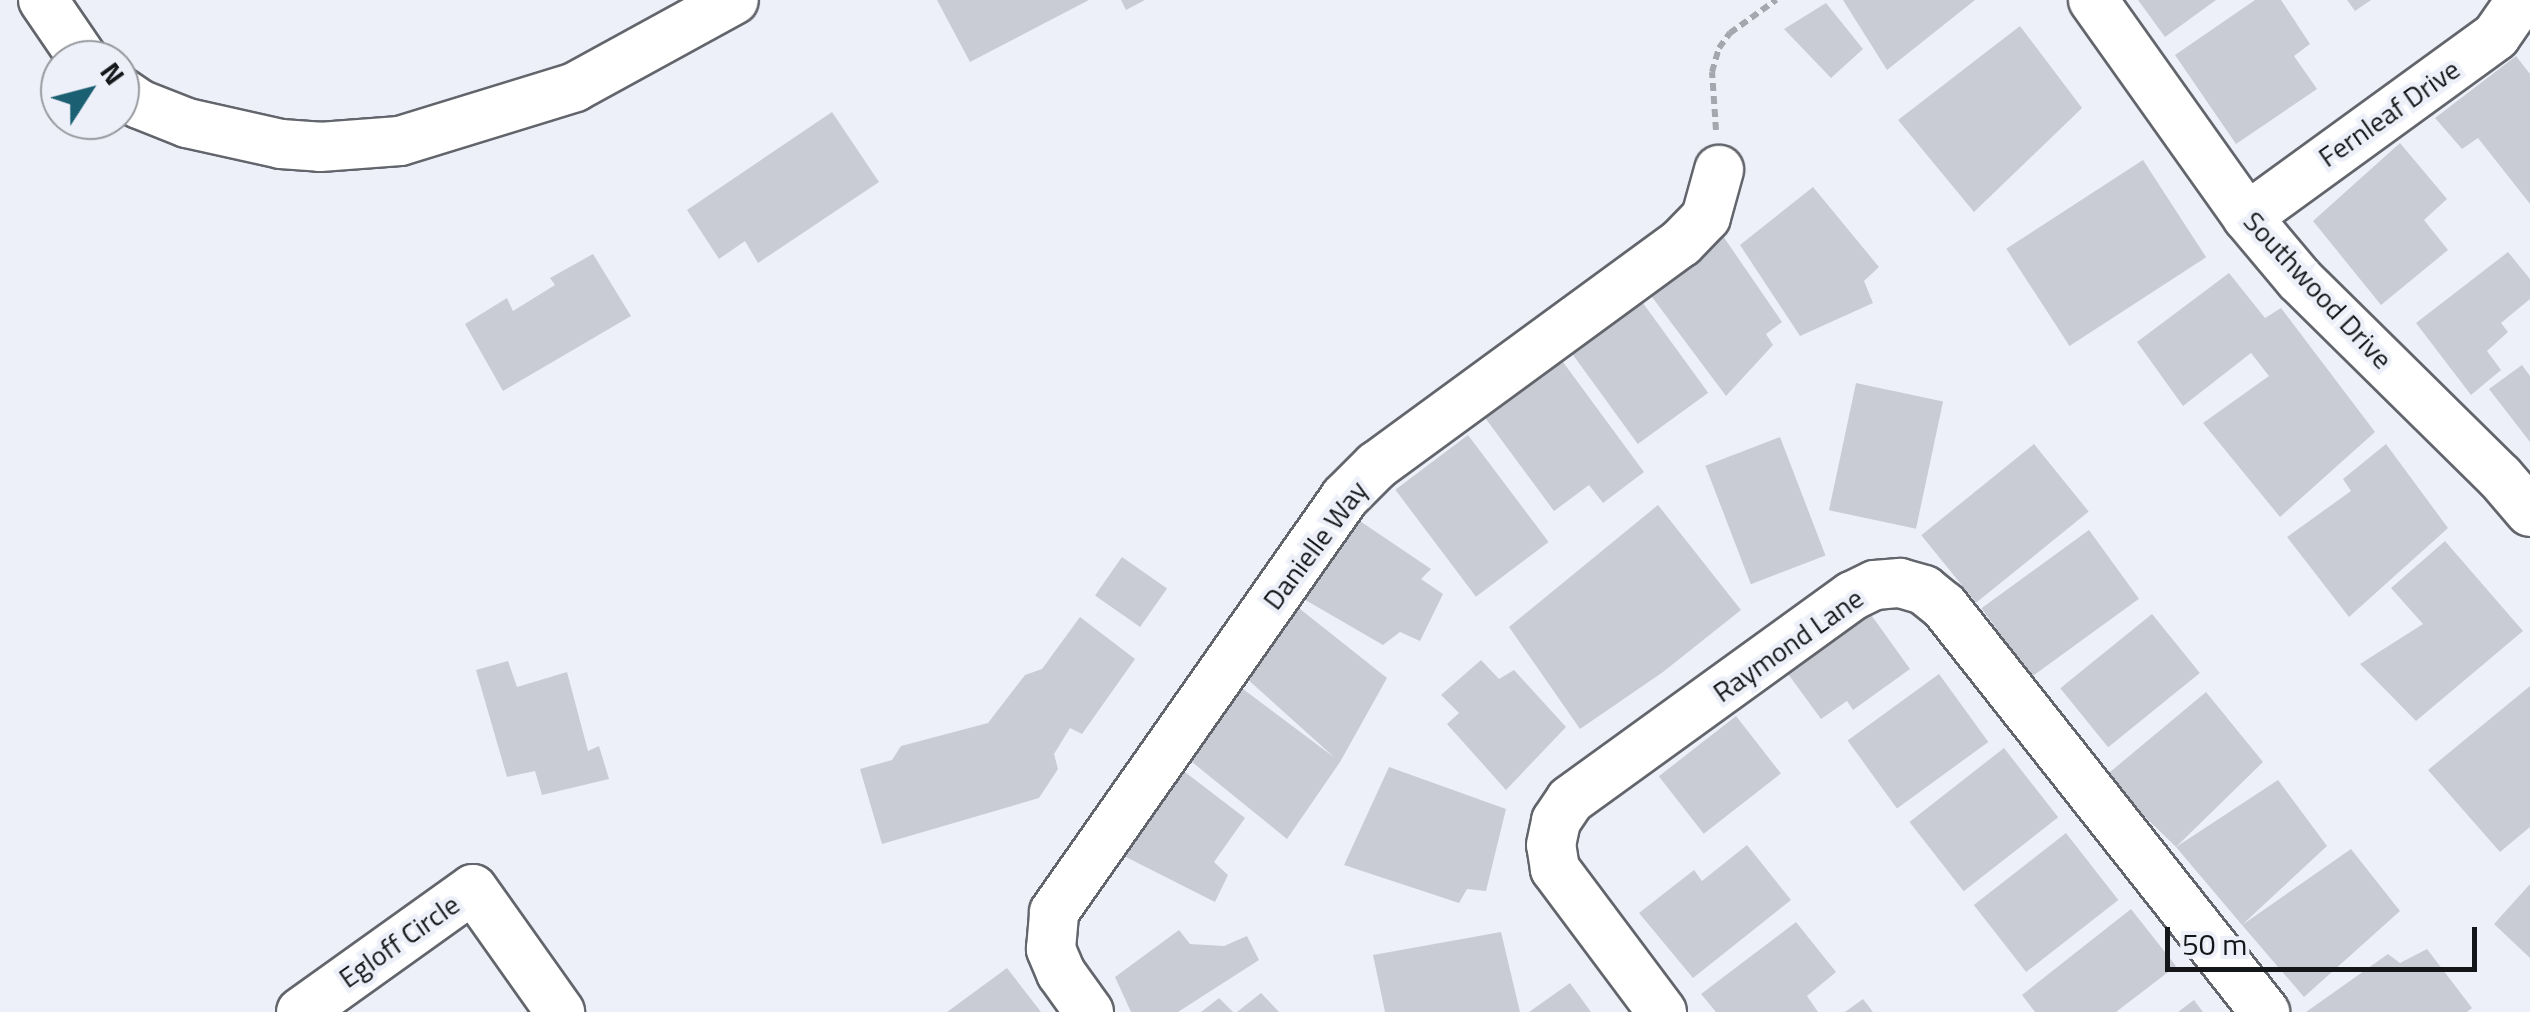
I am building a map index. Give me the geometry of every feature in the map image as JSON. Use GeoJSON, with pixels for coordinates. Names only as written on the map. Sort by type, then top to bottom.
{"type":"FeatureCollection","features":[{"type":"Feature","properties":{"kind":"street"},"geometry":{"type":"LineString","coordinates":[[43,0],[70,40]]}},
{"type":"Feature","properties":{"kind":"street"},"geometry":{"type":"LineString","coordinates":[[140,104],[187,123],[281,144],[320,148],[400,141],[575,87],[734,0]]}},
{"type":"Feature","properties":{"kind":"street","name":"Southwood Drive"},"geometry":{"type":"LineString","coordinates":[[2094,0],[2248,218],[2299,279],[2500,476],[2530,512]]}},
{"type":"Feature","properties":{"kind":"street","name":"Fernleaf Drive"},"geometry":{"type":"LineString","coordinates":[[2248,218],[2496,36],[2522,0]]}},
{"type":"Feature","properties":{"kind":"street","name":"Danielle Way"},"geometry":{"type":"LineString","coordinates":[[1088,1012],[1061,973],[1051,950],[1054,912],[1345,498],[1376,466],[1681,244],[1706,216],[1719,170]]}},
{"type":"Feature","properties":{"kind":"street","name":"Raymond Lane"},"geometry":{"type":"LineString","coordinates":[[1662,1012],[1556,869],[1551,845],[1556,821],[1570,800],[1852,596],[1875,585],[1900,583],[1924,590],[1944,606],[2265,1012]]}},
{"type":"Feature","properties":{"kind":"street","name":"Egloff Circle"},"geometry":{"type":"LineString","coordinates":[[301,1012],[473,888],[560,1012]]}},
{"type":"Feature","properties":{"kind":"path"},"geometry":{"type":"LineString","coordinates":[[1719,170],[1712,72],[1718,48],[1730,34],[1776,0]]}},
{"type":"Feature","properties":{"kind":"building"},"geometry":{"type":"Polygon","coordinates":[[[937,0],[1089,0],[970,62],[937,0]]]}},
{"type":"Feature","properties":{"kind":"building"},"geometry":{"type":"Polygon","coordinates":[[[1121,0],[1145,0],[1126,10],[1121,0]]]}},
{"type":"Feature","properties":{"kind":"building"},"geometry":{"type":"Polygon","coordinates":[[[1843,0],[1975,0],[1887,70],[1843,0]]]}},
{"type":"Feature","properties":{"kind":"building"},"geometry":{"type":"Polygon","coordinates":[[[2138,0],[2216,0],[2165,37],[2138,0]]]}},
{"type":"Feature","properties":{"kind":"building"},"geometry":{"type":"Polygon","coordinates":[[[2255,0],[2281,0],[2310,44],[2294,56],[2317,89],[2236,144],[2175,55],[2255,0]]]}},
{"type":"Feature","properties":{"kind":"building"},"geometry":{"type":"Polygon","coordinates":[[[2347,0],[2371,0],[2355,11],[2347,0]]]}},
{"type":"Feature","properties":{"kind":"building"},"geometry":{"type":"Polygon","coordinates":[[[1826,3],[1863,49],[1831,78],[1784,29],[1826,3]]]}},
{"type":"Feature","properties":{"kind":"building"},"geometry":{"type":"Polygon","coordinates":[[[2020,26],[2082,108],[1974,212],[1898,120],[2020,26]]]}},
{"type":"Feature","properties":{"kind":"building"},"geometry":{"type":"Polygon","coordinates":[[[2516,56],[2530,74],[2530,204],[2478,138],[2462,149],[2435,118],[2516,56]]]}},
{"type":"Feature","properties":{"kind":"building"},"geometry":{"type":"Polygon","coordinates":[[[832,112],[879,182],[758,263],[745,241],[719,259],[687,210],[832,112]]]}},
{"type":"Feature","properties":{"kind":"building"},"geometry":{"type":"Polygon","coordinates":[[[2400,143],[2447,199],[2424,220],[2448,250],[2381,305],[2313,221],[2400,143]]]}},
{"type":"Feature","properties":{"kind":"building"},"geometry":{"type":"Polygon","coordinates":[[[2143,160],[2206,257],[2069,346],[2006,249],[2143,160]]]}},
{"type":"Feature","properties":{"kind":"building"},"geometry":{"type":"Polygon","coordinates":[[[1813,187],[1879,267],[1864,281],[1873,303],[1800,336],[1740,245],[1813,187]]]}},
{"type":"Feature","properties":{"kind":"building"},"geometry":{"type":"Polygon","coordinates":[[[1723,236],[1782,322],[1766,334],[1773,345],[1726,396],[1649,293],[1723,236]]]}},
{"type":"Feature","properties":{"kind":"building"},"geometry":{"type":"Polygon","coordinates":[[[2508,252],[2530,279],[2530,299],[2501,323],[2508,332],[2487,351],[2501,370],[2471,395],[2416,323],[2508,252]]]}},
{"type":"Feature","properties":{"kind":"building"},"geometry":{"type":"Polygon","coordinates":[[[593,254],[631,316],[503,391],[465,324],[507,298],[513,311],[555,285],[550,278],[593,254]]]}},
{"type":"Feature","properties":{"kind":"building"},"geometry":{"type":"Polygon","coordinates":[[[2229,273],[2265,318],[2281,308],[2375,432],[2280,517],[2203,423],[2269,376],[2251,353],[2183,406],[2137,342],[2229,273]]]}},
{"type":"Feature","properties":{"kind":"building"},"geometry":{"type":"Polygon","coordinates":[[[1640,299],[1708,393],[1638,444],[1570,350],[1640,299]]]}},
{"type":"Feature","properties":{"kind":"building"},"geometry":{"type":"Polygon","coordinates":[[[1560,358],[1644,472],[1603,503],[1589,485],[1554,511],[1483,415],[1560,358]]]}},
{"type":"Feature","properties":{"kind":"building"},"geometry":{"type":"Polygon","coordinates":[[[2522,365],[2530,376],[2530,442],[2489,389],[2522,365]]]}},
{"type":"Feature","properties":{"kind":"building"},"geometry":{"type":"Polygon","coordinates":[[[1856,383],[1943,402],[1916,529],[1829,510],[1856,383]]]}},
{"type":"Feature","properties":{"kind":"building"},"geometry":{"type":"Polygon","coordinates":[[[1468,435],[1549,542],[1476,597],[1395,490],[1468,435]]]}},
{"type":"Feature","properties":{"kind":"building"},"geometry":{"type":"Polygon","coordinates":[[[1780,437],[1826,556],[1751,584],[1705,466],[1780,437]]]}},
{"type":"Feature","properties":{"kind":"building"},"geometry":{"type":"Polygon","coordinates":[[[2034,444],[2089,512],[1976,603],[1921,535],[2034,444]]]}},
{"type":"Feature","properties":{"kind":"building"},"geometry":{"type":"Polygon","coordinates":[[[2386,444],[2448,528],[2349,617],[2287,537],[2351,491],[2343,479],[2386,444]]]}},
{"type":"Feature","properties":{"kind":"building"},"geometry":{"type":"Polygon","coordinates":[[[1658,505],[1741,610],[1663,672],[1580,729],[1509,627],[1658,505]]]}},
{"type":"Feature","properties":{"kind":"building"},"geometry":{"type":"Polygon","coordinates":[[[1348,513],[1431,569],[1421,579],[1443,594],[1420,641],[1400,632],[1383,645],[1295,594],[1348,513]]]}},
{"type":"Feature","properties":{"kind":"building"},"geometry":{"type":"Polygon","coordinates":[[[2089,530],[2139,599],[2031,677],[1981,608],[2089,530]]]}},
{"type":"Feature","properties":{"kind":"building"},"geometry":{"type":"Polygon","coordinates":[[[2445,541],[2523,631],[2416,721],[2360,664],[2423,624],[2391,588],[2445,541]]]}},
{"type":"Feature","properties":{"kind":"building"},"geometry":{"type":"Polygon","coordinates":[[[1122,557],[1167,589],[1140,627],[1095,596],[1122,557]]]}},
{"type":"Feature","properties":{"kind":"building"},"geometry":{"type":"Polygon","coordinates":[[[1295,605],[1387,678],[1340,762],[1287,839],[1187,758],[1235,683],[1335,758],[1245,677],[1295,605]]]}},
{"type":"Feature","properties":{"kind":"building"},"geometry":{"type":"Polygon","coordinates":[[[1864,605],[1910,669],[1853,710],[1847,701],[1821,719],[1780,663],[1864,605]]]}},
{"type":"Feature","properties":{"kind":"building"},"geometry":{"type":"Polygon","coordinates":[[[2152,614],[2200,673],[2108,747],[2060,688],[2152,614]]]}},
{"type":"Feature","properties":{"kind":"building"},"geometry":{"type":"Polygon","coordinates":[[[1080,617],[1135,659],[1082,734],[1070,728],[1054,754],[1058,769],[1039,798],[882,844],[860,769],[892,760],[901,746],[988,723],[1025,675],[1042,669],[1080,617]]]}},
{"type":"Feature","properties":{"kind":"building"},"geometry":{"type":"Polygon","coordinates":[[[1481,660],[1499,679],[1514,670],[1566,727],[1506,790],[1447,724],[1459,713],[1441,695],[1481,660]]]}},
{"type":"Feature","properties":{"kind":"building"},"geometry":{"type":"Polygon","coordinates":[[[508,661],[517,687],[567,672],[588,751],[599,746],[609,779],[542,795],[535,771],[507,777],[476,670],[508,661]]]}},
{"type":"Feature","properties":{"kind":"building"},"geometry":{"type":"Polygon","coordinates":[[[1939,674],[1988,742],[1897,808],[1848,740],[1939,674]]]}},
{"type":"Feature","properties":{"kind":"building"},"geometry":{"type":"Polygon","coordinates":[[[2530,686],[2530,827],[2500,852],[2428,770],[2530,686]]]}},
{"type":"Feature","properties":{"kind":"building"},"geometry":{"type":"Polygon","coordinates":[[[2206,692],[2263,762],[2176,847],[2104,777],[2206,692]]]}},
{"type":"Feature","properties":{"kind":"building"},"geometry":{"type":"Polygon","coordinates":[[[1736,716],[1781,774],[1704,834],[1659,776],[1736,716]]]}},
{"type":"Feature","properties":{"kind":"building"},"geometry":{"type":"Polygon","coordinates":[[[2004,748],[2058,817],[1964,891],[1909,822],[2004,748]]]}},
{"type":"Feature","properties":{"kind":"building"},"geometry":{"type":"Polygon","coordinates":[[[1177,766],[1245,818],[1214,862],[1228,875],[1215,902],[1118,853],[1177,766]]]}},
{"type":"Feature","properties":{"kind":"building"},"geometry":{"type":"Polygon","coordinates":[[[1389,767],[1506,809],[1486,891],[1467,889],[1459,903],[1344,865],[1389,767]]]}},
{"type":"Feature","properties":{"kind":"building"},"geometry":{"type":"Polygon","coordinates":[[[2278,780],[2327,846],[2242,925],[2176,847],[2278,780]]]}},
{"type":"Feature","properties":{"kind":"building"},"geometry":{"type":"Polygon","coordinates":[[[2066,833],[2118,900],[2026,972],[1974,905],[2066,833]]]}},
{"type":"Feature","properties":{"kind":"building"},"geometry":{"type":"Polygon","coordinates":[[[1747,845],[1791,900],[1693,978],[1639,913],[1694,870],[1702,881],[1747,845]]]}},
{"type":"Feature","properties":{"kind":"building"},"geometry":{"type":"Polygon","coordinates":[[[2351,849],[2400,911],[2304,997],[2242,925],[2351,849]]]}},
{"type":"Feature","properties":{"kind":"building"},"geometry":{"type":"Polygon","coordinates":[[[2530,884],[2530,958],[2494,924],[2530,884]]]}},
{"type":"Feature","properties":{"kind":"building"},"geometry":{"type":"Polygon","coordinates":[[[2131,909],[2176,966],[2116,1012],[2035,1012],[2022,995],[2131,909]]]}},
{"type":"Feature","properties":{"kind":"building"},"geometry":{"type":"Polygon","coordinates":[[[1796,922],[1836,972],[1807,996],[1818,1012],[1716,1012],[1701,994],[1796,922]]]}},
{"type":"Feature","properties":{"kind":"building"},"geometry":{"type":"Polygon","coordinates":[[[1179,930],[1190,944],[1224,946],[1247,936],[1259,960],[1178,1012],[1131,1012],[1115,977],[1179,930]]]}},
{"type":"Feature","properties":{"kind":"building"},"geometry":{"type":"Polygon","coordinates":[[[1501,932],[1520,1012],[1385,1012],[1373,955],[1501,932]]]}},
{"type":"Feature","properties":{"kind":"building"},"geometry":{"type":"Polygon","coordinates":[[[2427,949],[2472,1008],[2467,1012],[2306,1012],[2388,954],[2400,963],[2427,949]]]}},
{"type":"Feature","properties":{"kind":"building"},"geometry":{"type":"Polygon","coordinates":[[[1007,968],[1041,1012],[947,1012],[1007,968]]]}},
{"type":"Feature","properties":{"kind":"building"},"geometry":{"type":"Polygon","coordinates":[[[1570,983],[1591,1012],[1529,1012],[1570,983]]]}},
{"type":"Feature","properties":{"kind":"building"},"geometry":{"type":"Polygon","coordinates":[[[1261,993],[1279,1012],[1237,1012],[1261,993]]]}},
{"type":"Feature","properties":{"kind":"building"},"geometry":{"type":"Polygon","coordinates":[[[1219,998],[1233,1012],[1201,1012],[1219,998]]]}},
{"type":"Feature","properties":{"kind":"building"},"geometry":{"type":"Polygon","coordinates":[[[1863,999],[1873,1012],[1845,1012],[1863,999]]]}},
{"type":"Feature","properties":{"kind":"building"},"geometry":{"type":"Polygon","coordinates":[[[2194,1000],[2203,1012],[2178,1012],[2194,1000]]]}}]}
